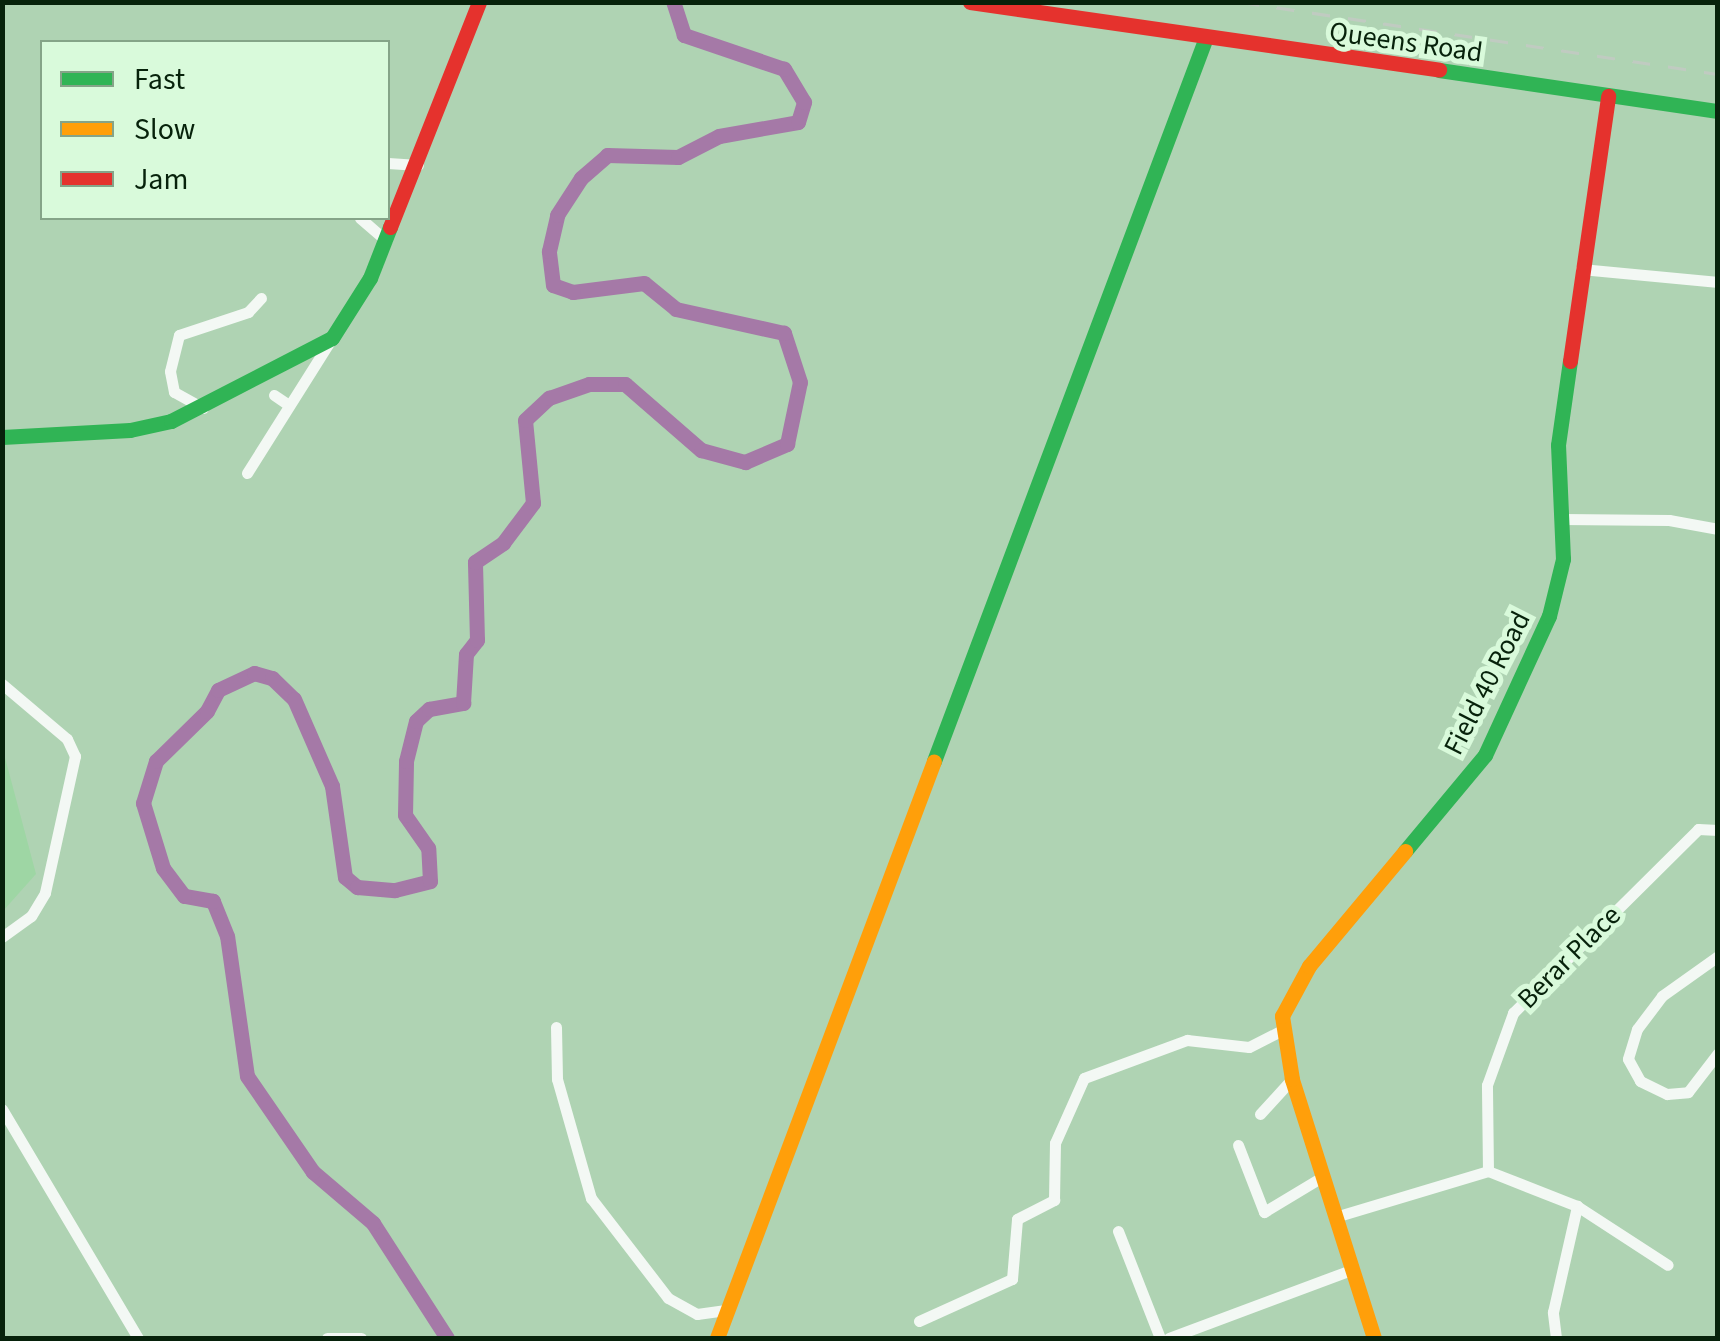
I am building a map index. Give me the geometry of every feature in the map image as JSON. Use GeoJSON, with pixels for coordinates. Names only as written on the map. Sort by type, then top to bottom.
{"type":"FeatureCollection","features":[{"type":"Feature","properties":{"kind":"main road"},"geometry":{"type":"LineString","coordinates":[[2,437],[130,430],[206,408],[332,338],[386,240],[478,2]]}},
{"type":"Feature","properties":{"kind":"main road","name":"Queens Road"},"geometry":{"type":"LineString","coordinates":[[970,2],[1205,40],[1718,111]]}},
{"type":"Feature","properties":{"kind":"main road"},"geometry":{"type":"LineString","coordinates":[[717,1338],[1205,40]]}},
{"type":"Feature","properties":{"kind":"main road","name":"Field 40 Road"},"geometry":{"type":"LineString","coordinates":[[1374,1338],[1292,1079],[1284,1030],[1290,993],[1485,755],[1560,587],[1558,445],[1608,96]]}},
{"type":"Feature","properties":{"kind":"street"},"geometry":{"type":"LineString","coordinates":[[390,163],[418,165]]}},
{"type":"Feature","properties":{"kind":"street"},"geometry":{"type":"LineString","coordinates":[[362,220],[386,240]]}},
{"type":"Feature","properties":{"kind":"street"},"geometry":{"type":"LineString","coordinates":[[1582,269],[1718,282]]}},
{"type":"Feature","properties":{"kind":"street"},"geometry":{"type":"LineString","coordinates":[[206,408],[174,392],[170,371],[179,335],[248,312],[260,298]]}},
{"type":"Feature","properties":{"kind":"street"},"geometry":{"type":"LineString","coordinates":[[247,473],[332,338]]}},
{"type":"Feature","properties":{"kind":"street"},"geometry":{"type":"LineString","coordinates":[[274,394],[290,405]]}},
{"type":"Feature","properties":{"kind":"street"},"geometry":{"type":"LineString","coordinates":[[1562,520],[1669,520],[1718,529]]}},
{"type":"Feature","properties":{"kind":"street"},"geometry":{"type":"LineString","coordinates":[[2,684],[68,739],[75,756],[46,893],[31,916],[2,937]]}},
{"type":"Feature","properties":{"kind":"street","name":"Berar Place"},"geometry":{"type":"LineString","coordinates":[[1488,1170],[1487,1085],[1513,1013],[1698,828],[1718,830]]}},
{"type":"Feature","properties":{"kind":"street"},"geometry":{"type":"LineString","coordinates":[[1718,956],[1662,996],[1637,1029],[1628,1059],[1640,1081],[1667,1094],[1688,1092],[1718,1053]]}},
{"type":"Feature","properties":{"kind":"street"},"geometry":{"type":"LineString","coordinates":[[556,1027],[557,1080],[591,1198],[668,1298],[697,1314],[726,1310]]}},
{"type":"Feature","properties":{"kind":"street"},"geometry":{"type":"LineString","coordinates":[[919,1321],[1012,1279],[1016,1220],[1054,1200],[1055,1143],[1084,1078],[1186,1040],[1249,1047],[1284,1030]]}},
{"type":"Feature","properties":{"kind":"street"},"geometry":{"type":"LineString","coordinates":[[1260,1114],[1292,1079]]}},
{"type":"Feature","properties":{"kind":"street"},"geometry":{"type":"LineString","coordinates":[[2,1109],[138,1338]]}},
{"type":"Feature","properties":{"kind":"street"},"geometry":{"type":"LineString","coordinates":[[1238,1144],[1264,1212],[1322,1177]]}},
{"type":"Feature","properties":{"kind":"street"},"geometry":{"type":"LineString","coordinates":[[1335,1217],[1488,1170],[1577,1206],[1668,1265]]}},
{"type":"Feature","properties":{"kind":"street"},"geometry":{"type":"LineString","coordinates":[[1556,1338],[1554,1312],[1577,1206]]}},
{"type":"Feature","properties":{"kind":"street"},"geometry":{"type":"LineString","coordinates":[[1118,1231],[1160,1338]]}},
{"type":"Feature","properties":{"kind":"street"},"geometry":{"type":"LineString","coordinates":[[1169,1338],[1351,1270]]}},
{"type":"Feature","properties":{"kind":"street"},"geometry":{"type":"LineString","coordinates":[[327,1338],[362,1338]]}},
{"type":"Feature","properties":{"kind":"shaded area"},"geometry":{"type":"Polygon","coordinates":[[[2,750],[36,874],[3,911],[2,750]]]}},
{"type":"Feature","properties":{"kind":"waterway"},"geometry":{"type":"LineString","coordinates":[[447,1338],[373,1223],[313,1172],[247,1076],[227,936],[213,901],[184,896],[163,868],[143,803],[156,761],[207,711],[218,690],[254,673],[272,678],[294,699],[332,786],[345,877],[357,887],[395,890],[430,881],[428,848],[405,815],[406,761],[416,721],[429,709],[463,703],[466,654],[477,640],[475,562],[503,543],[533,503],[525,420],[549,398],[589,384],[625,384],[701,450],[745,462],[787,444],[800,382],[784,333],[676,309],[644,283],[573,292],[553,285],[549,251],[557,215],[581,178],[607,155],[678,157],[719,136],[798,122],[804,102],[784,69],[684,35],[673,2]]}},
{"type":"Feature","properties":{"kind":"railway"},"geometry":{"type":"LineString","coordinates":[[1241,2],[1718,74]]}},
{"type":"Feature","properties":{"kind":"traffic: fast"},"geometry":{"type":"LineString","coordinates":[[934,761],[1205,40]]}},
{"type":"Feature","properties":{"kind":"traffic: fast"},"geometry":{"type":"LineString","coordinates":[[1439,70],[1718,111]]}},
{"type":"Feature","properties":{"kind":"traffic: fast"},"geometry":{"type":"LineString","coordinates":[[2,437],[130,430],[171,421],[332,338],[370,278],[390,227]]}},
{"type":"Feature","properties":{"kind":"traffic: fast"},"geometry":{"type":"LineString","coordinates":[[1405,851],[1485,755],[1549,616],[1563,559],[1558,445],[1570,361]]}},
{"type":"Feature","properties":{"kind":"traffic: slow"},"geometry":{"type":"LineString","coordinates":[[717,1338],[934,761]]}},
{"type":"Feature","properties":{"kind":"traffic: slow"},"geometry":{"type":"LineString","coordinates":[[1374,1338],[1292,1079],[1282,1016],[1309,966],[1405,851]]}},
{"type":"Feature","properties":{"kind":"traffic: jam"},"geometry":{"type":"LineString","coordinates":[[390,227],[479,2]]}},
{"type":"Feature","properties":{"kind":"traffic: jam"},"geometry":{"type":"LineString","coordinates":[[970,2],[1439,70]]}},
{"type":"Feature","properties":{"kind":"traffic: jam"},"geometry":{"type":"LineString","coordinates":[[1570,361],[1608,96]]}}]}
